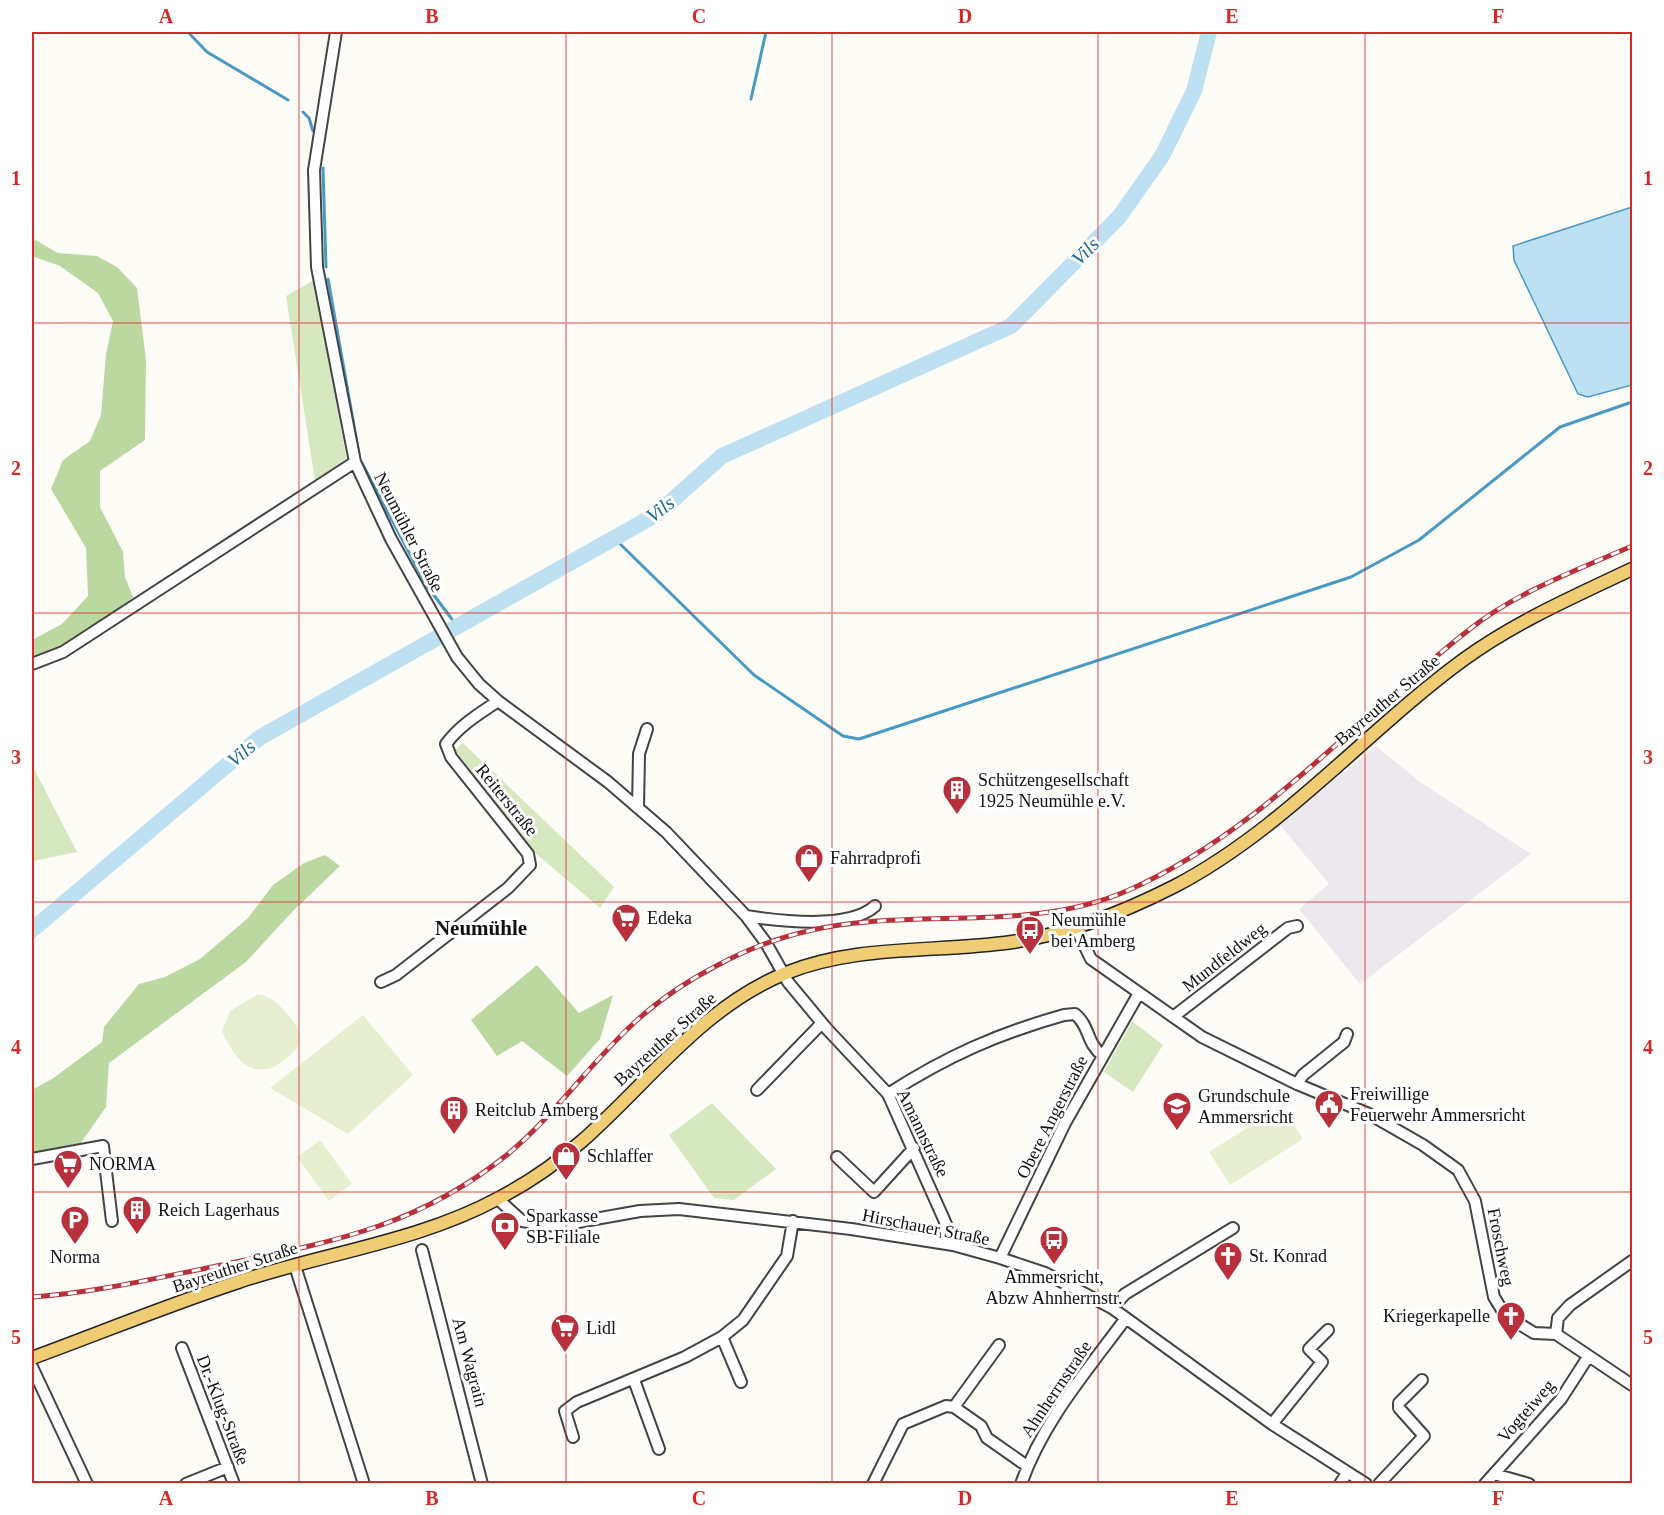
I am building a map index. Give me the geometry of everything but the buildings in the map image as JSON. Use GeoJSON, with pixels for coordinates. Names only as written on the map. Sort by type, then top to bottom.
{"type":"FeatureCollection","features":[{"type":"Feature","properties":{"kind":"main road","name":"Bayreuther Straße"},"geometry":{"type":"LineString","coordinates":[[32,1358],[239,1281],[408,1234],[498,1199],[581,1142],[706,1022],[749,991],[783,974],[816,962],[869,952],[1008,943],[1076,928],[1181,883],[1255,834],[1464,660],[1502,634],[1632,569]]}},
{"type":"Feature","properties":{"kind":"street","name":"Neumühler Straße"},"geometry":{"type":"LineString","coordinates":[[336,32],[314,170],[314,231],[317,267],[355,462],[391,539],[457,657],[498,701],[608,782],[705,871],[746,916],[766,943],[783,974]]}},
{"type":"Feature","properties":{"kind":"street"},"geometry":{"type":"LineString","coordinates":[[32,664],[73,645],[355,462]]}},
{"type":"Feature","properties":{"kind":"street","name":"Reiterstraße"},"geometry":{"type":"LineString","coordinates":[[381,982],[396,975],[490,902],[530,864],[528,854],[451,757],[446,744],[454,732],[498,701]]}},
{"type":"Feature","properties":{"kind":"street"},"geometry":{"type":"LineString","coordinates":[[638,808],[639,754],[647,729]]}},
{"type":"Feature","properties":{"kind":"street"},"geometry":{"type":"LineString","coordinates":[[746,916],[802,924],[867,914],[875,906]]}},
{"type":"Feature","properties":{"kind":"street","name":"Mundfeldweg"},"geometry":{"type":"LineString","coordinates":[[1173,1017],[1288,928],[1297,926]]}},
{"type":"Feature","properties":{"kind":"street","name":"Froschweg"},"geometry":{"type":"LineString","coordinates":[[1076,928],[1091,959],[1202,1037],[1297,1084],[1369,1114],[1423,1145],[1458,1170],[1475,1201],[1494,1297],[1505,1316],[1534,1333],[1556,1334]]}},
{"type":"Feature","properties":{"kind":"street","name":"Amannstraße"},"geometry":{"type":"LineString","coordinates":[[783,974],[822,1023],[888,1094],[915,1148],[946,1224],[946,1244]]}},
{"type":"Feature","properties":{"kind":"street","name":"Obere Angerstraße"},"geometry":{"type":"LineString","coordinates":[[1000,1258],[1065,1123],[1139,993]]}},
{"type":"Feature","properties":{"kind":"street"},"geometry":{"type":"LineString","coordinates":[[888,1094],[934,1064],[974,1045],[1064,1015],[1075,1014],[1081,1019],[1093,1048],[1103,1056]]}},
{"type":"Feature","properties":{"kind":"street"},"geometry":{"type":"LineString","coordinates":[[757,1090],[822,1023]]}},
{"type":"Feature","properties":{"kind":"street"},"geometry":{"type":"LineString","coordinates":[[1297,1084],[1304,1075],[1344,1042],[1347,1034]]}},
{"type":"Feature","properties":{"kind":"street"},"geometry":{"type":"LineString","coordinates":[[32,1159],[103,1146],[112,1221]]}},
{"type":"Feature","properties":{"kind":"street"},"geometry":{"type":"LineString","coordinates":[[837,1157],[874,1192],[915,1148]]}},
{"type":"Feature","properties":{"kind":"street","name":"Hirschauer Straße"},"geometry":{"type":"LineString","coordinates":[[498,1199],[522,1221],[556,1226],[640,1211],[679,1209],[793,1221],[946,1244],[1000,1258],[1045,1274],[1112,1308],[1272,1424],[1366,1484]]}},
{"type":"Feature","properties":{"kind":"street"},"geometry":{"type":"LineString","coordinates":[[573,1437],[565,1411],[578,1402],[634,1380],[722,1337],[743,1320],[787,1256],[793,1221]]}},
{"type":"Feature","properties":{"kind":"street"},"geometry":{"type":"LineString","coordinates":[[1112,1308],[1125,1294],[1233,1228]]}},
{"type":"Feature","properties":{"kind":"street","name":"Am Wagrain"},"geometry":{"type":"LineString","coordinates":[[422,1250],[482,1484]]}},
{"type":"Feature","properties":{"kind":"street"},"geometry":{"type":"LineString","coordinates":[[1632,1261],[1570,1305],[1558,1318],[1556,1334],[1632,1385]]}},
{"type":"Feature","properties":{"kind":"street"},"geometry":{"type":"LineString","coordinates":[[295,1266],[364,1484]]}},
{"type":"Feature","properties":{"kind":"street","name":"Ahnherrnstraße"},"geometry":{"type":"LineString","coordinates":[[1021,1484],[1035,1447],[1058,1409],[1126,1318]]}},
{"type":"Feature","properties":{"kind":"street"},"geometry":{"type":"LineString","coordinates":[[1272,1424],[1322,1362],[1309,1349],[1328,1330]]}},
{"type":"Feature","properties":{"kind":"street"},"geometry":{"type":"LineString","coordinates":[[722,1337],[741,1383]]}},
{"type":"Feature","properties":{"kind":"street"},"geometry":{"type":"LineString","coordinates":[[954,1407],[999,1345]]}},
{"type":"Feature","properties":{"kind":"street","name":"Dr.-Klug-Straße"},"geometry":{"type":"LineString","coordinates":[[182,1348],[234,1484]]}},
{"type":"Feature","properties":{"kind":"street","name":"Vogteiweg"},"geometry":{"type":"LineString","coordinates":[[1485,1484],[1555,1407],[1588,1357]]}},
{"type":"Feature","properties":{"kind":"street"},"geometry":{"type":"LineString","coordinates":[[32,1367],[87,1484]]}},
{"type":"Feature","properties":{"kind":"street"},"geometry":{"type":"LineString","coordinates":[[634,1380],[659,1449]]}},
{"type":"Feature","properties":{"kind":"street"},"geometry":{"type":"LineString","coordinates":[[1379,1484],[1424,1436],[1399,1408],[1399,1403],[1422,1380]]}},
{"type":"Feature","properties":{"kind":"street"},"geometry":{"type":"LineString","coordinates":[[873,1483],[903,1424],[946,1406],[954,1407],[981,1426],[987,1438],[1027,1466]]}},
{"type":"Feature","properties":{"kind":"street"},"geometry":{"type":"LineString","coordinates":[[186,1484],[228,1467]]}},
{"type":"Feature","properties":{"kind":"street"},"geometry":{"type":"LineString","coordinates":[[1340,1484],[1347,1473]]}},
{"type":"Feature","properties":{"kind":"street"},"geometry":{"type":"LineString","coordinates":[[1494,1474],[1529,1484]]}},
{"type":"Feature","properties":{"kind":"shaded area"},"geometry":{"type":"Polygon","coordinates":[[[1376,746],[1420,782],[1531,854],[1360,984],[1299,909],[1329,884],[1280,825],[1376,746]]]}},
{"type":"Feature","properties":{"kind":"green space"},"geometry":{"type":"Polygon","coordinates":[[[32,238],[58,253],[97,256],[117,267],[137,288],[146,360],[145,440],[100,471],[100,507],[123,552],[125,577],[133,597],[85,634],[32,663],[32,640],[62,624],[88,596],[86,548],[51,489],[63,460],[90,441],[101,415],[106,354],[113,321],[98,293],[60,266],[32,256],[32,238]]]}},
{"type":"Feature","properties":{"kind":"green space"},"geometry":{"type":"Polygon","coordinates":[[[314,280],[347,461],[315,481],[286,296],[314,280]]]}},
{"type":"Feature","properties":{"kind":"green space"},"geometry":{"type":"Polygon","coordinates":[[[463,743],[614,887],[600,908],[534,852],[455,750],[463,743]]]}},
{"type":"Feature","properties":{"kind":"green space"},"geometry":{"type":"Polygon","coordinates":[[[32,765],[77,852],[32,861],[32,765]]]}},
{"type":"Feature","properties":{"kind":"green space"},"geometry":{"type":"Polygon","coordinates":[[[325,855],[340,866],[292,912],[246,962],[109,1063],[106,1107],[78,1147],[32,1153],[32,1090],[52,1079],[102,1042],[104,1027],[139,984],[165,977],[200,959],[248,918],[273,885],[304,863],[325,855]]]}},
{"type":"Feature","properties":{"kind":"green space"},"geometry":{"type":"Polygon","coordinates":[[[537,965],[579,1013],[613,995],[600,1039],[567,1076],[522,1041],[497,1056],[471,1020],[537,965]]]}},
{"type":"Feature","properties":{"kind":"green space"},"geometry":{"type":"Polygon","coordinates":[[[258,994],[276,1002],[290,1017],[300,1035],[298,1045],[287,1058],[276,1066],[266,1069],[248,1066],[241,1060],[222,1031],[230,1011],[258,994]]]}},
{"type":"Feature","properties":{"kind":"green space"},"geometry":{"type":"Polygon","coordinates":[[[363,1015],[413,1075],[348,1134],[270,1088],[363,1015]]]}},
{"type":"Feature","properties":{"kind":"green space"},"geometry":{"type":"Polygon","coordinates":[[[1132,1021],[1163,1045],[1133,1092],[1104,1072],[1132,1021]]]}},
{"type":"Feature","properties":{"kind":"green space"},"geometry":{"type":"Polygon","coordinates":[[[712,1103],[776,1169],[734,1200],[714,1198],[669,1135],[712,1103]]]}},
{"type":"Feature","properties":{"kind":"green space"},"geometry":{"type":"Polygon","coordinates":[[[1282,1106],[1303,1139],[1230,1185],[1209,1152],[1282,1106]]]}},
{"type":"Feature","properties":{"kind":"green space"},"geometry":{"type":"Polygon","coordinates":[[[320,1140],[352,1184],[329,1201],[297,1157],[320,1140]]]}},
{"type":"Feature","properties":{"kind":"water"},"geometry":{"type":"Polygon","coordinates":[[[1632,207],[1632,385],[1588,397],[1578,394],[1514,260],[1513,246],[1632,207]]]}},
{"type":"Feature","properties":{"kind":"waterway"},"geometry":{"type":"LineString","coordinates":[[188,32],[207,52],[288,100]]}},
{"type":"Feature","properties":{"kind":"waterway"},"geometry":{"type":"LineString","coordinates":[[751,99],[766,32]]}},
{"type":"Feature","properties":{"kind":"waterway","name":"Vils"},"geometry":{"type":"LineString","coordinates":[[32,930],[259,738],[657,514],[722,456],[1011,326],[1119,217],[1162,156],[1194,91],[1209,32]]}},
{"type":"Feature","properties":{"kind":"waterway"},"geometry":{"type":"LineString","coordinates":[[303,112],[309,118],[313,131]]}},
{"type":"Feature","properties":{"kind":"waterway"},"geometry":{"type":"LineString","coordinates":[[323,168],[326,267]]}},
{"type":"Feature","properties":{"kind":"waterway"},"geometry":{"type":"LineString","coordinates":[[328,279],[359,454]]}},
{"type":"Feature","properties":{"kind":"waterway"},"geometry":{"type":"LineString","coordinates":[[614,538],[754,675],[843,736],[859,739],[1351,577],[1419,540],[1560,427],[1632,402]]}},
{"type":"Feature","properties":{"kind":"waterway"},"geometry":{"type":"LineString","coordinates":[[362,463],[424,581]]}},
{"type":"Feature","properties":{"kind":"waterway"},"geometry":{"type":"LineString","coordinates":[[427,586],[457,626]]}},
{"type":"Feature","properties":{"kind":"railway"},"geometry":{"type":"LineString","coordinates":[[32,1297],[122,1285],[293,1250],[368,1230],[439,1200],[473,1179],[525,1139],[603,1054],[654,1006],[707,971],[753,948],[828,927],[900,920],[1032,914],[1097,902],[1129,890],[1177,865],[1222,837],[1266,805],[1428,663],[1488,616],[1527,593],[1632,546]]}},
{"type":"Feature","properties":{"kind":"place","name":"Schützengesellschaft 1925 Neumühle e.V."},"geometry":{"type":"Point","coordinates":[957,816]}},
{"type":"Feature","properties":{"kind":"place","name":"Fahrradprofi"},"geometry":{"type":"Point","coordinates":[809,884]}},
{"type":"Feature","properties":{"kind":"place","name":"Edeka"},"geometry":{"type":"Point","coordinates":[626,944]}},
{"type":"Feature","properties":{"kind":"place","name":"Neumühle bei Amberg"},"geometry":{"type":"Point","coordinates":[1030,956]}},
{"type":"Feature","properties":{"kind":"place","name":"Freiwillige Feuerwehr Ammersricht"},"geometry":{"type":"Point","coordinates":[1329,1130]}},
{"type":"Feature","properties":{"kind":"place","name":"Grundschule Ammersricht"},"geometry":{"type":"Point","coordinates":[1177,1132]}},
{"type":"Feature","properties":{"kind":"place","name":"Reitclub Amberg"},"geometry":{"type":"Point","coordinates":[454,1136]}},
{"type":"Feature","properties":{"kind":"place","name":"Schlaffer"},"geometry":{"type":"Point","coordinates":[566,1182]}},
{"type":"Feature","properties":{"kind":"place","name":"NORMA"},"geometry":{"type":"Point","coordinates":[68,1190]}},
{"type":"Feature","properties":{"kind":"place","name":"Reich Lagerhaus"},"geometry":{"type":"Point","coordinates":[137,1236]}},
{"type":"Feature","properties":{"kind":"place","name":"Norma"},"geometry":{"type":"Point","coordinates":[75,1246]}},
{"type":"Feature","properties":{"kind":"place","name":"Sparkasse SB-Filiale"},"geometry":{"type":"Point","coordinates":[505,1252]}},
{"type":"Feature","properties":{"kind":"place","name":"Ammersricht, Abzw Ahnherrnstr."},"geometry":{"type":"Point","coordinates":[1054,1266]}},
{"type":"Feature","properties":{"kind":"place","name":"St. Konrad"},"geometry":{"type":"Point","coordinates":[1228,1282]}},
{"type":"Feature","properties":{"kind":"place","name":"Kriegerkapelle"},"geometry":{"type":"Point","coordinates":[1511,1342]}},
{"type":"Feature","properties":{"kind":"place","name":"Lidl"},"geometry":{"type":"Point","coordinates":[565,1354]}},
{"type":"Feature","properties":{"kind":"district","name":"Neumühle"},"geometry":{"type":"Point","coordinates":[481,928]}}]}
